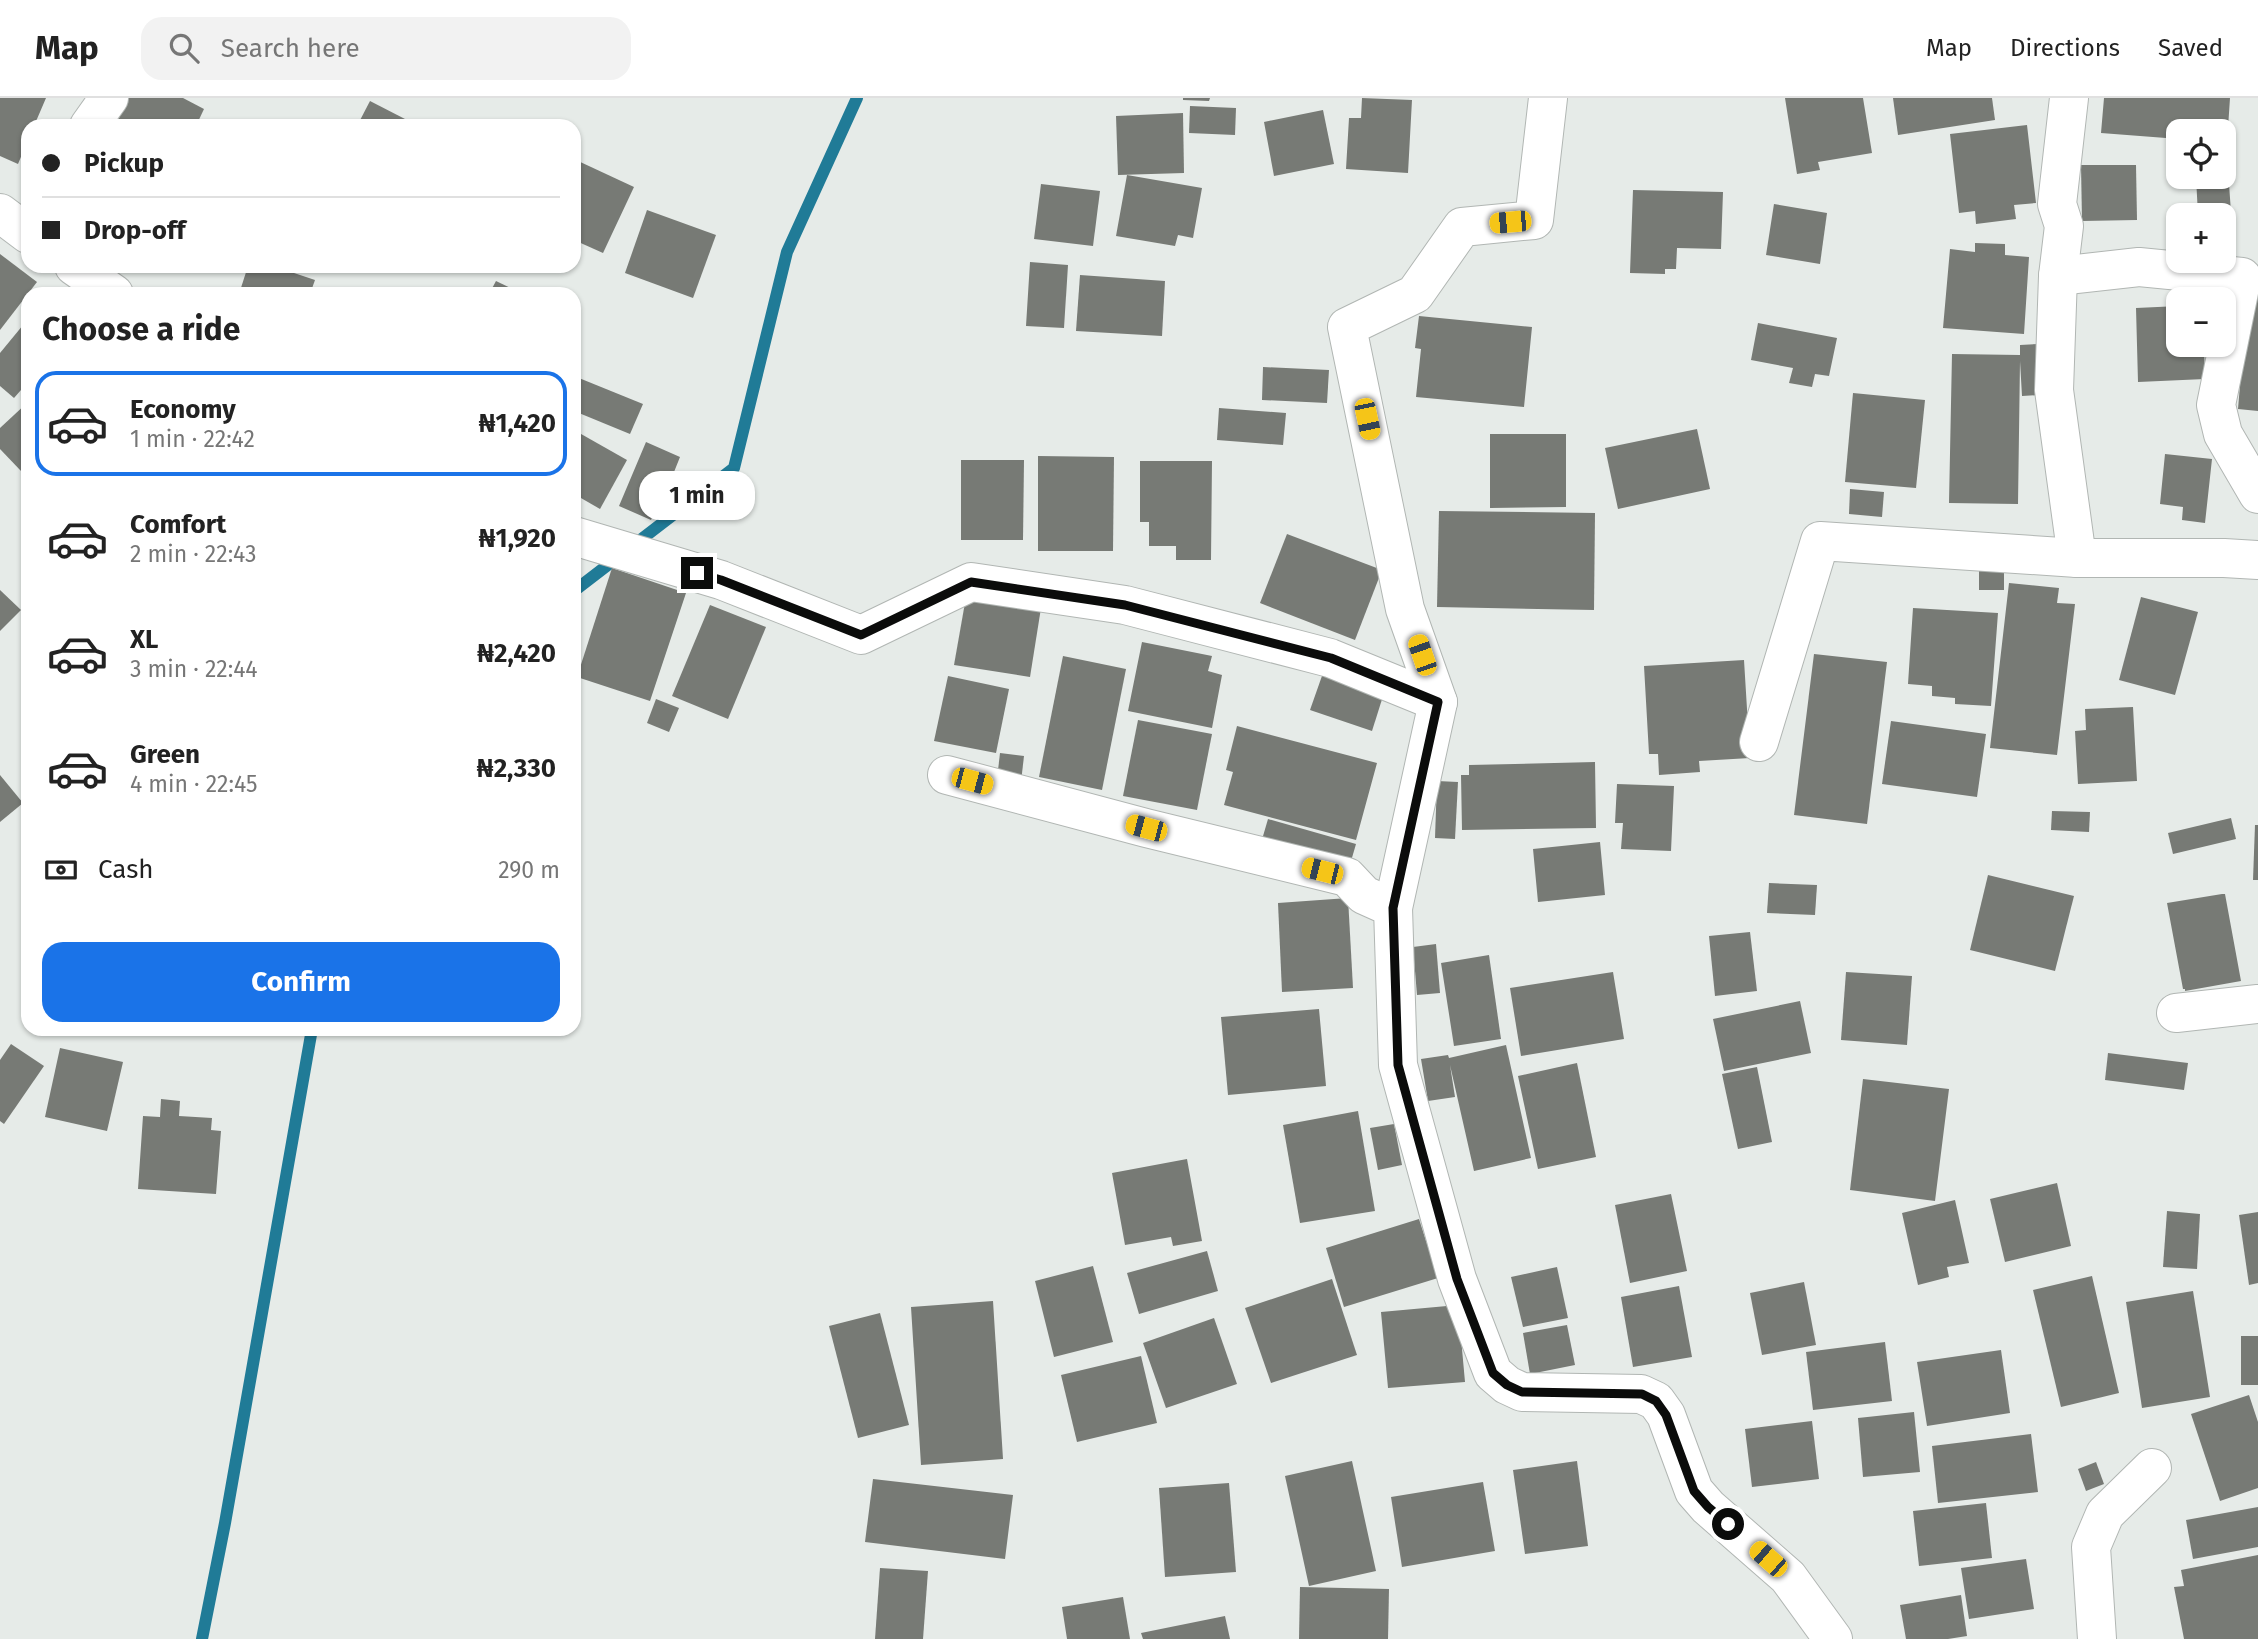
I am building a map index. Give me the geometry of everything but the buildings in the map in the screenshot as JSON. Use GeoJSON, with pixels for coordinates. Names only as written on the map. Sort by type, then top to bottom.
{"type":"FeatureCollection","features":[{"type":"Feature","properties":{"kind":"street"},"geometry":{"type":"LineString","coordinates":[[94,119],[109,98]]}},
{"type":"Feature","properties":{"kind":"street"},"geometry":{"type":"LineString","coordinates":[[1548,98],[1534,220],[1462,227],[1415,294],[1347,327],[1405,609],[1438,702],[1393,908],[1398,1065],[1457,1279],[1493,1373],[1507,1385],[1522,1392],[1642,1394],[1656,1401],[1666,1415],[1694,1491],[1708,1507],[1788,1577],[1833,1639]]}},
{"type":"Feature","properties":{"kind":"street"},"geometry":{"type":"LineString","coordinates":[[2069,98],[2057,204],[2064,226],[2058,276],[2054,390],[2077,558]]}},
{"type":"Feature","properties":{"kind":"street"},"geometry":{"type":"LineString","coordinates":[[2058,276],[2139,267],[2250,277],[2216,405],[2223,434],[2258,494]]}},
{"type":"Feature","properties":{"kind":"street"},"geometry":{"type":"LineString","coordinates":[[84,273],[104,287]]}},
{"type":"Feature","properties":{"kind":"street"},"geometry":{"type":"LineString","coordinates":[[581,538],[721,580],[861,635],[971,582],[1125,605],[1331,658],[1438,702]]}},
{"type":"Feature","properties":{"kind":"street"},"geometry":{"type":"LineString","coordinates":[[1759,742],[1820,541],[2077,558],[2258,560]]}},
{"type":"Feature","properties":{"kind":"street"},"geometry":{"type":"LineString","coordinates":[[947,775],[1146,828],[1347,877],[1364,895],[1393,908]]}},
{"type":"Feature","properties":{"kind":"street"},"geometry":{"type":"LineString","coordinates":[[2176,1013],[2258,1004]]}},
{"type":"Feature","properties":{"kind":"street"},"geometry":{"type":"LineString","coordinates":[[2097,1639],[2091,1547],[2105,1514],[2152,1468]]}},
{"type":"Feature","properties":{"kind":"waterway"},"geometry":{"type":"LineString","coordinates":[[581,586],[734,468],[787,252],[857,98]]}},
{"type":"Feature","properties":{"kind":"waterway"},"geometry":{"type":"LineString","coordinates":[[202,1639],[311,1036]]}},
{"type":"Feature","properties":{"kind":"route"},"geometry":{"type":"LineString","coordinates":[[697,573],[861,635],[971,582],[1125,605],[1331,658],[1438,702],[1393,908],[1398,1065],[1457,1279],[1493,1373],[1507,1385],[1522,1392],[1642,1394],[1656,1401],[1666,1415],[1694,1491],[1728,1524]]}}]}
